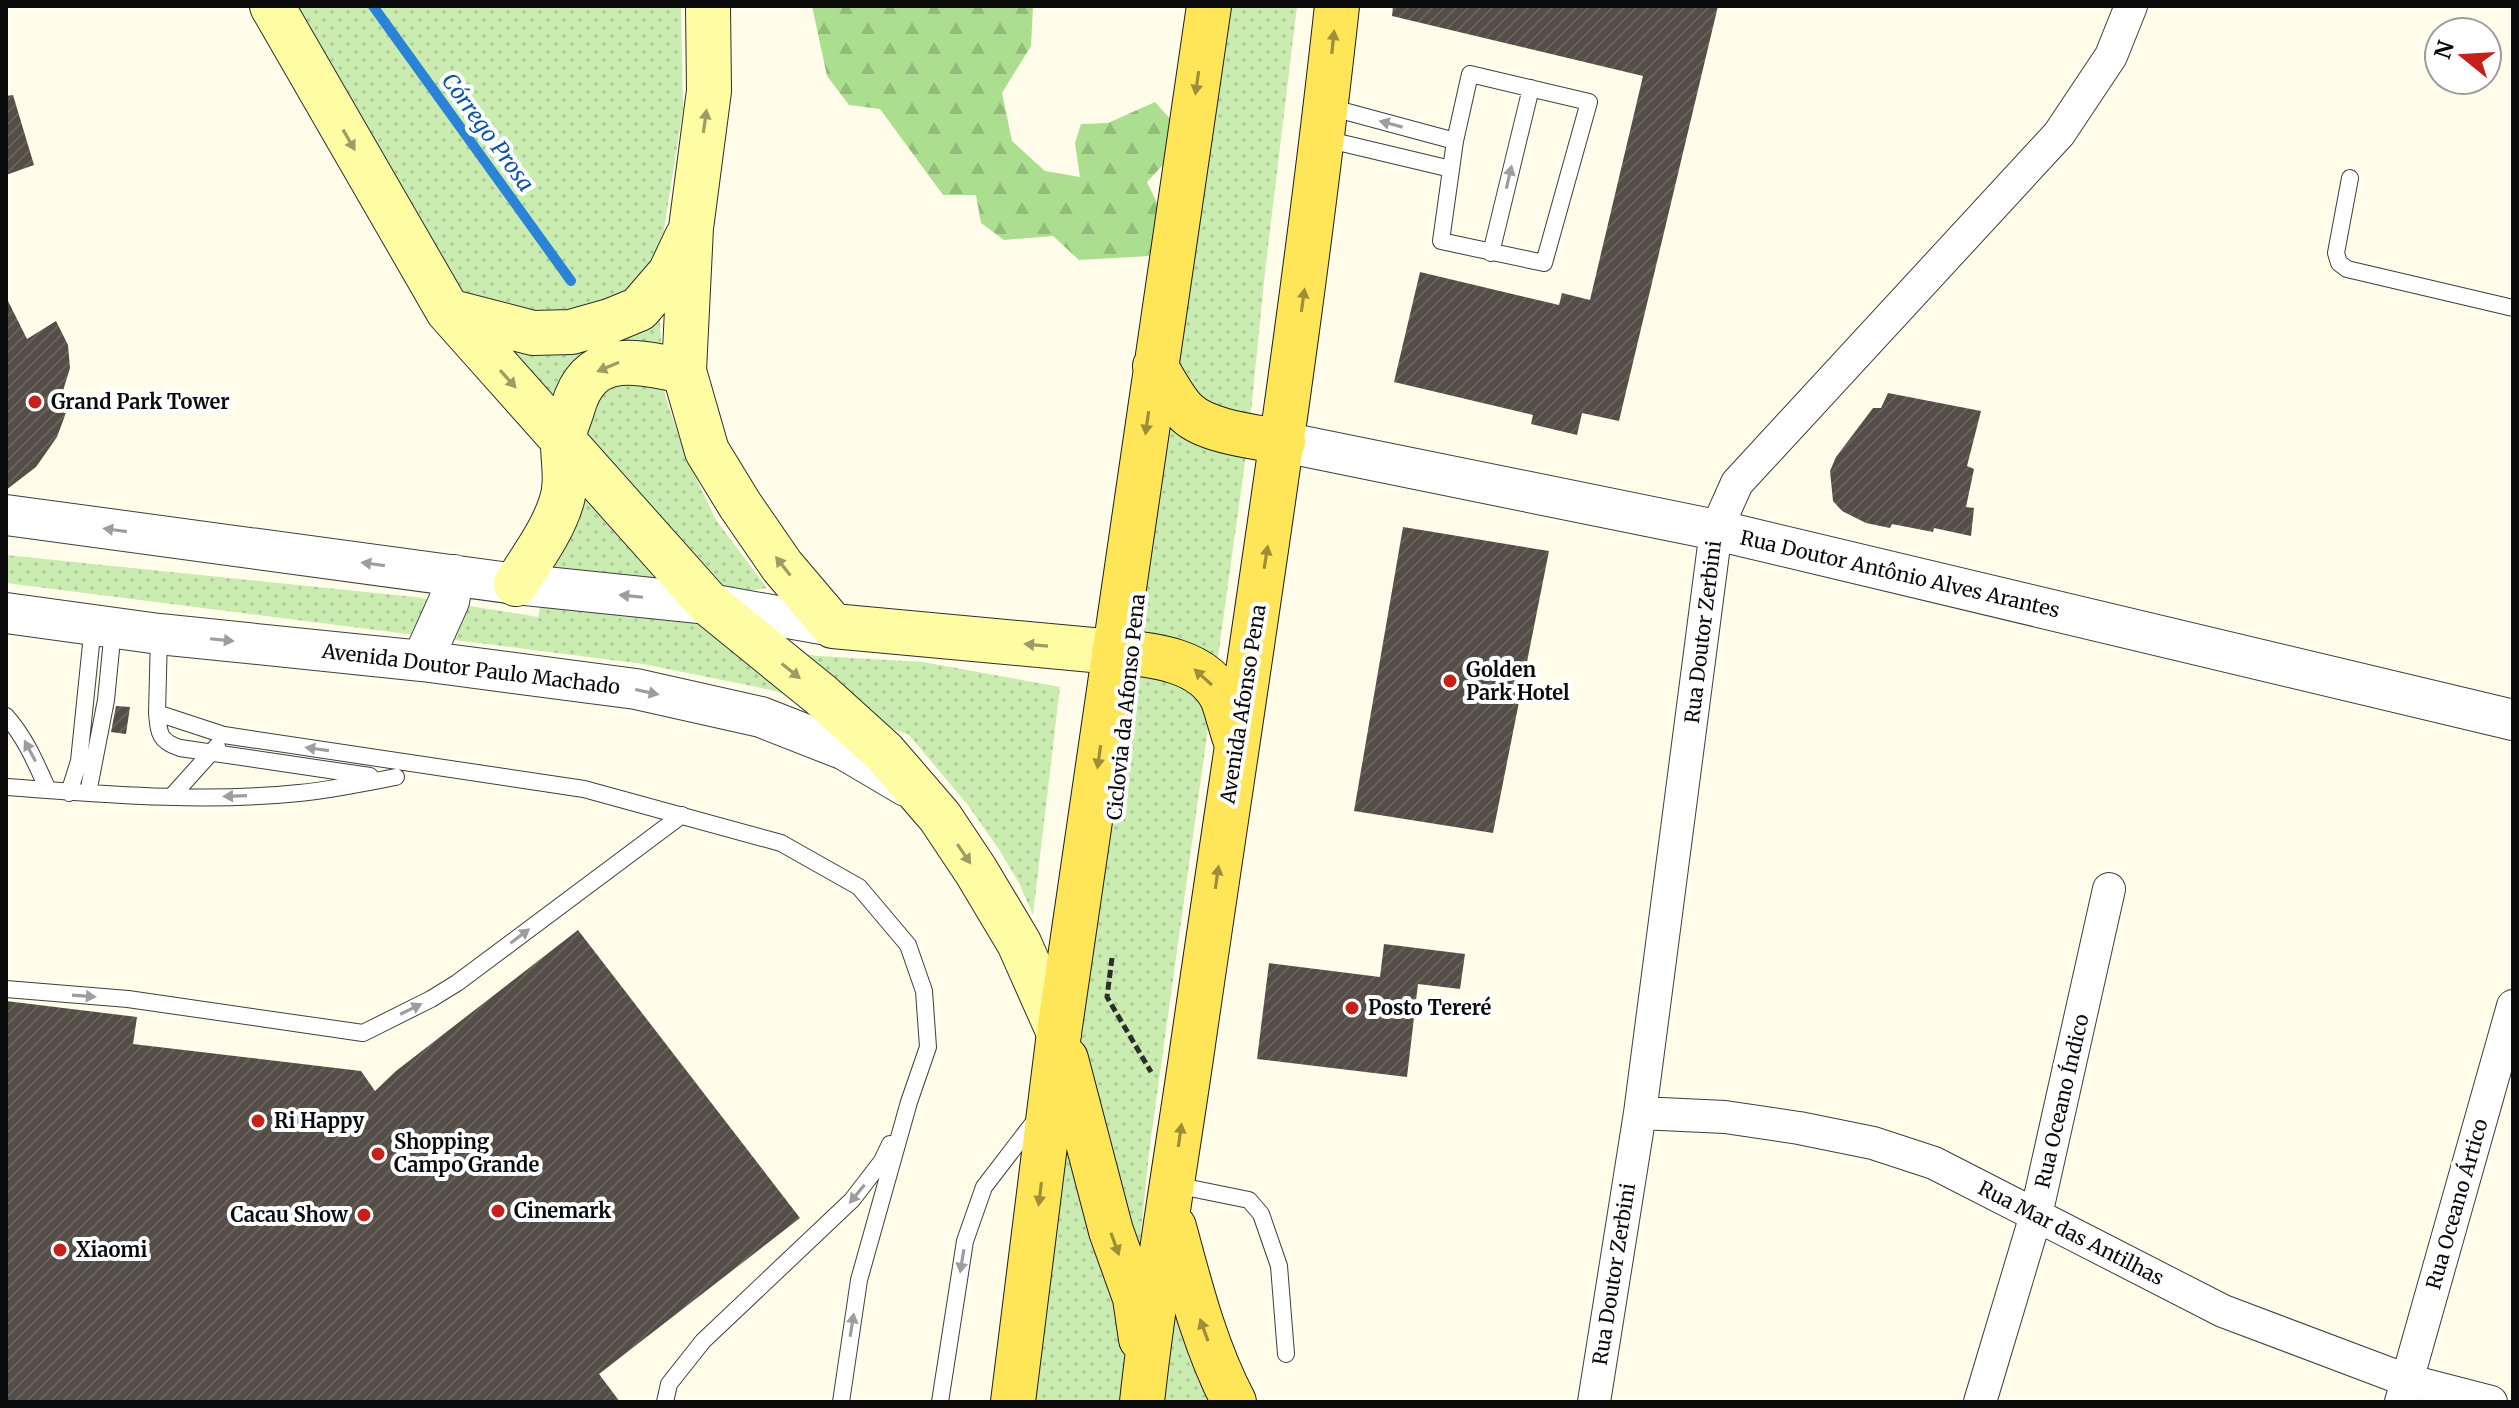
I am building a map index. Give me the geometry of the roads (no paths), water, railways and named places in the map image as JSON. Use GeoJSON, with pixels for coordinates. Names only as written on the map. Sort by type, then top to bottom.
{"type":"FeatureCollection","features":[{"type":"Feature","properties":{"kind":"main road"},"geometry":{"type":"LineString","coordinates":[[272,6],[448,311],[709,604],[874,742],[940,817],[1019,943],[1059,1033],[1111,1231],[1135,1298],[1150,1392]]}},
{"type":"Feature","properties":{"kind":"main road"},"geometry":{"type":"LineString","coordinates":[[708,6],[709,91],[691,228],[684,371],[707,451],[782,566],[833,626],[1148,654],[1191,667],[1222,697],[1237,745]]}},
{"type":"Feature","properties":{"kind":"main road"},"geometry":{"type":"LineString","coordinates":[[1013,1402],[1059,1033],[1209,6]]}},
{"type":"Feature","properties":{"kind":"main road","name":"Avenida Afonso Pena"},"geometry":{"type":"LineString","coordinates":[[1150,1392],[1171,1198],[1283,442],[1325,123],[1337,6]]}},
{"type":"Feature","properties":{"kind":"main road"},"geometry":{"type":"LineString","coordinates":[[448,311],[533,333],[571,332],[610,321],[639,309],[670,273],[691,228]]}},
{"type":"Feature","properties":{"kind":"main road"},"geometry":{"type":"LineString","coordinates":[[516,584],[549,531],[562,502],[566,475],[563,440],[577,393],[591,375],[613,362],[632,361],[684,371]]}},
{"type":"Feature","properties":{"kind":"main road"},"geometry":{"type":"LineString","coordinates":[[1155,366],[1188,414],[1204,423],[1237,433],[1283,442]]}},
{"type":"Feature","properties":{"kind":"main road"},"geometry":{"type":"LineString","coordinates":[[1171,1198],[1196,1307],[1223,1382],[1234,1402]]}},
{"type":"Feature","properties":{"kind":"street","name":"Rua Doutor Zerbini"},"geometry":{"type":"LineString","coordinates":[[1594,1402],[1640,1113],[1716,530],[1737,483],[2059,134],[2111,56],[2131,6]]}},
{"type":"Feature","properties":{"kind":"street","name":"Rua Doutor Antônio Alves Arantes"},"geometry":{"type":"LineString","coordinates":[[1283,442],[1716,530],[2513,720]]}},
{"type":"Feature","properties":{"kind":"street"},"geometry":{"type":"LineString","coordinates":[[6,515],[516,584],[709,604],[833,626]]}},
{"type":"Feature","properties":{"kind":"street"},"geometry":{"type":"LineString","coordinates":[[422,661],[449,601],[454,575]]}},
{"type":"Feature","properties":{"kind":"street","name":"Avenida Doutor Paulo Machado"},"geometry":{"type":"LineString","coordinates":[[6,613],[159,634],[422,661],[636,689],[761,717],[845,750],[917,792]]}},
{"type":"Feature","properties":{"kind":"street","name":"Rua Oceano Índico"},"geometry":{"type":"LineString","coordinates":[[1980,1402],[2036,1215],[2109,889]]}},
{"type":"Feature","properties":{"kind":"street","name":"Rua Oceano Ártico"},"geometry":{"type":"LineString","coordinates":[[2404,1391],[2513,1006]]}},
{"type":"Feature","properties":{"kind":"street","name":"Rua Mar das Antilhas"},"geometry":{"type":"LineString","coordinates":[[1640,1113],[1725,1117],[1799,1128],[1873,1143],[1934,1163],[2223,1311],[2404,1391],[2491,1402]]}},
{"type":"Feature","properties":{"kind":"lane"},"geometry":{"type":"LineString","coordinates":[[1470,74],[1531,88],[1589,102],[1544,263],[1441,241],[1455,141],[1470,74]]}},
{"type":"Feature","properties":{"kind":"lane"},"geometry":{"type":"LineString","coordinates":[[1491,253],[1531,88]]}},
{"type":"Feature","properties":{"kind":"lane"},"geometry":{"type":"LineString","coordinates":[[1325,123],[1455,141]]}},
{"type":"Feature","properties":{"kind":"lane"},"geometry":{"type":"LineString","coordinates":[[1325,123],[1451,169]]}},
{"type":"Feature","properties":{"kind":"lane"},"geometry":{"type":"LineString","coordinates":[[2350,178],[2336,253],[2339,263],[2347,269],[2513,308]]}},
{"type":"Feature","properties":{"kind":"lane"},"geometry":{"type":"LineString","coordinates":[[69,793],[79,761],[103,626]]}},
{"type":"Feature","properties":{"kind":"lane"},"geometry":{"type":"LineString","coordinates":[[88,793],[106,700],[103,626]]}},
{"type":"Feature","properties":{"kind":"lane"},"geometry":{"type":"LineString","coordinates":[[159,634],[157,713],[159,736],[165,743],[346,774],[396,777]]}},
{"type":"Feature","properties":{"kind":"lane"},"geometry":{"type":"LineString","coordinates":[[157,713],[224,735],[584,789],[781,843],[859,887],[908,945],[924,991],[928,1047],[909,1102],[859,1280],[841,1402]]}},
{"type":"Feature","properties":{"kind":"lane"},"geometry":{"type":"LineString","coordinates":[[6,716],[29,749],[48,790]]}},
{"type":"Feature","properties":{"kind":"lane"},"geometry":{"type":"LineString","coordinates":[[172,796],[212,753],[224,735]]}},
{"type":"Feature","properties":{"kind":"lane"},"geometry":{"type":"LineString","coordinates":[[395,759],[396,777]]}},
{"type":"Feature","properties":{"kind":"lane"},"geometry":{"type":"LineString","coordinates":[[6,787],[69,793],[172,796],[300,793],[396,777]]}},
{"type":"Feature","properties":{"kind":"lane"},"geometry":{"type":"LineString","coordinates":[[6,989],[128,999],[363,1033],[457,983],[682,815]]}},
{"type":"Feature","properties":{"kind":"lane"},"geometry":{"type":"LineString","coordinates":[[940,1402],[965,1241],[974,1214],[984,1187],[1052,1097]]}},
{"type":"Feature","properties":{"kind":"lane"},"geometry":{"type":"LineString","coordinates":[[665,1402],[669,1384],[703,1341],[852,1200],[882,1161],[909,1102]]}},
{"type":"Feature","properties":{"kind":"lane"},"geometry":{"type":"LineString","coordinates":[[1171,1198],[1249,1200],[1261,1214],[1279,1266],[1286,1354]]}},
{"type":"Feature","properties":{"kind":"waterway","name":"Córrego Prosa"},"geometry":{"type":"LineString","coordinates":[[373,6],[571,281]]}},
{"type":"Feature","properties":{"kind":"place","name":"Grand Park Tower"},"geometry":{"type":"Point","coordinates":[35,402]}},
{"type":"Feature","properties":{"kind":"place","name":"Golden Park Hotel"},"geometry":{"type":"Point","coordinates":[1450,681]}},
{"type":"Feature","properties":{"kind":"place","name":"Posto Tereré"},"geometry":{"type":"Point","coordinates":[1352,1008]}},
{"type":"Feature","properties":{"kind":"place","name":"Ri Happy"},"geometry":{"type":"Point","coordinates":[258,1121]}},
{"type":"Feature","properties":{"kind":"place","name":"Shopping Campo Grande"},"geometry":{"type":"Point","coordinates":[378,1154]}},
{"type":"Feature","properties":{"kind":"place","name":"Cinemark"},"geometry":{"type":"Point","coordinates":[498,1211]}},
{"type":"Feature","properties":{"kind":"place","name":"Cacau Show"},"geometry":{"type":"Point","coordinates":[364,1215]}},
{"type":"Feature","properties":{"kind":"place","name":"Xiaomi"},"geometry":{"type":"Point","coordinates":[60,1250]}}]}
